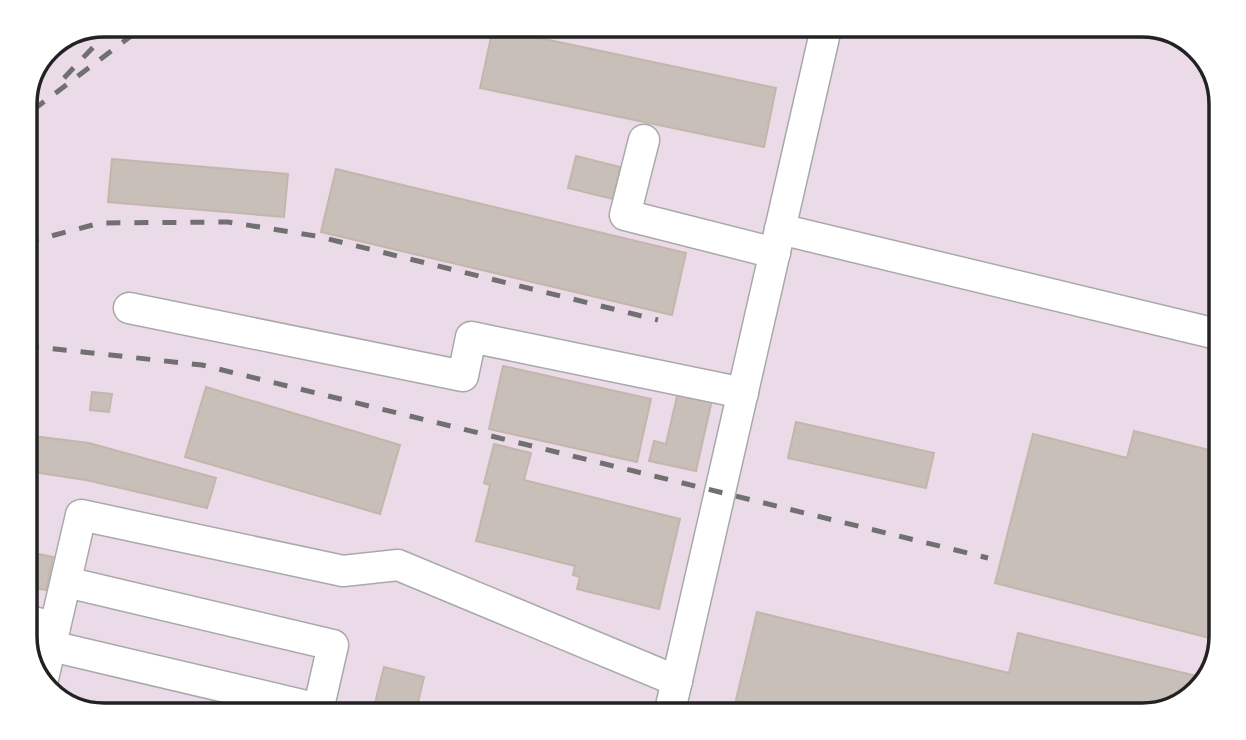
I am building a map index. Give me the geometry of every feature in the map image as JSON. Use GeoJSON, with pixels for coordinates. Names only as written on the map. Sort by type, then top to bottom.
{"type":"FeatureCollection","features":[{"type":"Feature","properties":{"kind":"lane"},"geometry":{"type":"LineString","coordinates":[[672,703],[824,37]]}},
{"type":"Feature","properties":{"kind":"lane"},"geometry":{"type":"LineString","coordinates":[[644,140],[625,215],[778,241],[1209,332]]}},
{"type":"Feature","properties":{"kind":"lane"},"geometry":{"type":"LineString","coordinates":[[129,308],[463,376],[471,337],[743,393]]}},
{"type":"Feature","properties":{"kind":"lane"},"geometry":{"type":"LineString","coordinates":[[45,669],[81,515],[342,571],[397,565],[677,681]]}},
{"type":"Feature","properties":{"kind":"lane"},"geometry":{"type":"LineString","coordinates":[[66,582],[333,645],[320,703]]}},
{"type":"Feature","properties":{"kind":"lane"},"geometry":{"type":"LineString","coordinates":[[37,627],[53,637],[283,703]]}},
{"type":"Feature","properties":{"kind":"shaded area"},"geometry":{"type":"Polygon","coordinates":[[[1151,37],[1176,46],[1187,53],[1198,66],[1206,82],[1209,99],[1209,645],[1200,670],[1190,684],[1176,694],[1151,703],[95,703],[70,694],[56,684],[46,670],[40,658],[37,641],[37,99],[44,74],[59,53],[90,38],[1151,37]]]}},
{"type":"Feature","properties":{"kind":"building"},"geometry":{"type":"Polygon","coordinates":[[[491,37],[535,37],[776,88],[764,147],[480,88],[491,37]]]}},
{"type":"Feature","properties":{"kind":"building"},"geometry":{"type":"Polygon","coordinates":[[[576,156],[620,167],[613,199],[568,188],[576,156]]]}},
{"type":"Feature","properties":{"kind":"building"},"geometry":{"type":"Polygon","coordinates":[[[112,159],[288,174],[284,217],[108,202],[112,159]]]}},
{"type":"Feature","properties":{"kind":"building"},"geometry":{"type":"Polygon","coordinates":[[[336,169],[686,253],[672,315],[321,232],[336,169]]]}},
{"type":"Feature","properties":{"kind":"building"},"geometry":{"type":"Polygon","coordinates":[[[503,366],[651,399],[637,462],[489,429],[503,366]]]}},
{"type":"Feature","properties":{"kind":"building"},"geometry":{"type":"Polygon","coordinates":[[[206,387],[400,445],[380,514],[185,457],[206,387]]]}},
{"type":"Feature","properties":{"kind":"building"},"geometry":{"type":"Polygon","coordinates":[[[92,392],[112,394],[109,412],[90,410],[92,392]]]}},
{"type":"Feature","properties":{"kind":"building"},"geometry":{"type":"Polygon","coordinates":[[[678,392],[712,400],[696,471],[649,461],[654,441],[666,444],[678,392]]]}},
{"type":"Feature","properties":{"kind":"building"},"geometry":{"type":"Polygon","coordinates":[[[796,422],[934,453],[926,488],[788,458],[796,422]]]}},
{"type":"Feature","properties":{"kind":"building"},"geometry":{"type":"Polygon","coordinates":[[[1134,431],[1209,450],[1209,638],[995,583],[1033,434],[1127,458],[1134,431]]]}},
{"type":"Feature","properties":{"kind":"building"},"geometry":{"type":"Polygon","coordinates":[[[37,436],[89,443],[216,478],[207,508],[86,480],[37,473],[37,436]]]}},
{"type":"Feature","properties":{"kind":"building"},"geometry":{"type":"Polygon","coordinates":[[[494,444],[531,453],[524,480],[680,519],[659,609],[577,589],[580,577],[573,575],[575,566],[476,541],[490,485],[484,483],[494,444]]]}},
{"type":"Feature","properties":{"kind":"building"},"geometry":{"type":"Polygon","coordinates":[[[37,554],[53,557],[46,590],[37,588],[37,554]]]}},
{"type":"Feature","properties":{"kind":"building"},"geometry":{"type":"Polygon","coordinates":[[[757,612],[1009,673],[1018,633],[1196,676],[1176,694],[1151,703],[749,703],[736,700],[757,612]]]}},
{"type":"Feature","properties":{"kind":"building"},"geometry":{"type":"Polygon","coordinates":[[[384,667],[424,677],[418,703],[375,703],[384,667]]]}},
{"type":"Feature","properties":{"kind":"railway"},"geometry":{"type":"LineString","coordinates":[[64,78],[103,37]]}},
{"type":"Feature","properties":{"kind":"railway"},"geometry":{"type":"LineString","coordinates":[[37,107],[130,37]]}},
{"type":"Feature","properties":{"kind":"railway"},"geometry":{"type":"LineString","coordinates":[[37,240],[100,223],[228,222],[316,236],[658,320]]}},
{"type":"Feature","properties":{"kind":"railway"},"geometry":{"type":"LineString","coordinates":[[37,347],[202,365],[988,558]]}}]}
